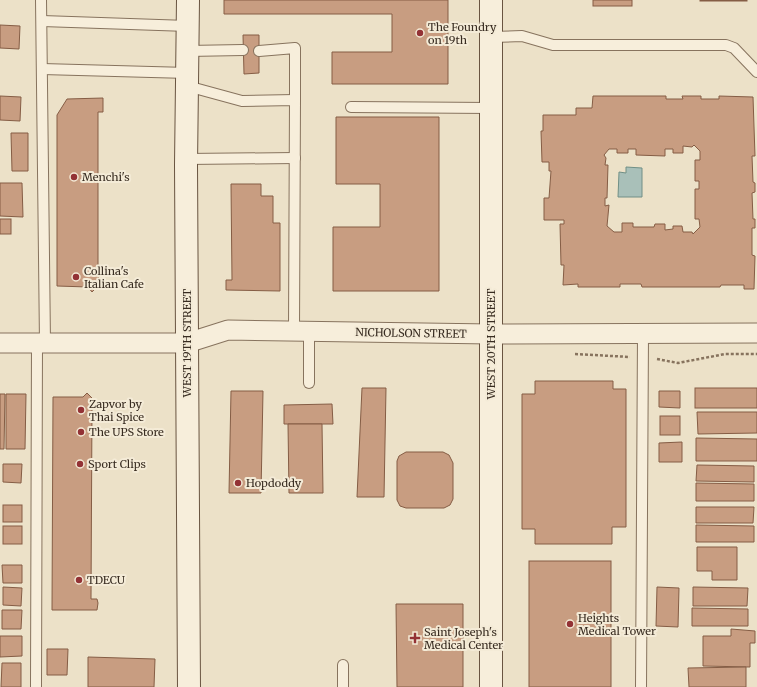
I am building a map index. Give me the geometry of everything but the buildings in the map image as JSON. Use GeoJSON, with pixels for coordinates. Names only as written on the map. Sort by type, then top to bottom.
{"type":"FeatureCollection","features":[{"type":"Feature","properties":{"kind":"main road","name":"WEST 19TH STREET"},"geometry":{"type":"LineString","coordinates":[[188,0],[186,159],[189,687]]}},
{"type":"Feature","properties":{"kind":"main road","name":"WEST 20TH STREET"},"geometry":{"type":"LineString","coordinates":[[491,0],[492,687]]}},
{"type":"Feature","properties":{"kind":"street","name":"NICHOLSON STREET"},"geometry":{"type":"LineString","coordinates":[[0,343],[187,343],[228,330],[491,334],[757,333]]}},
{"type":"Feature","properties":{"kind":"lane"},"geometry":{"type":"LineString","coordinates":[[36,687],[41,343],[41,0]]}},
{"type":"Feature","properties":{"kind":"lane"},"geometry":{"type":"LineString","coordinates":[[42,21],[188,26]]}},
{"type":"Feature","properties":{"kind":"lane"},"geometry":{"type":"LineString","coordinates":[[492,37],[522,36],[553,45],[726,45],[734,48],[757,72]]}},
{"type":"Feature","properties":{"kind":"lane"},"geometry":{"type":"LineString","coordinates":[[259,51],[295,48],[295,158],[302,331],[309,383]]}},
{"type":"Feature","properties":{"kind":"lane"},"geometry":{"type":"LineString","coordinates":[[42,70],[188,70],[243,50]]}},
{"type":"Feature","properties":{"kind":"lane"},"geometry":{"type":"LineString","coordinates":[[188,70],[242,101],[295,100]]}},
{"type":"Feature","properties":{"kind":"lane"},"geometry":{"type":"LineString","coordinates":[[351,107],[491,108]]}},
{"type":"Feature","properties":{"kind":"lane"},"geometry":{"type":"LineString","coordinates":[[186,159],[295,158]]}},
{"type":"Feature","properties":{"kind":"lane"},"geometry":{"type":"LineString","coordinates":[[641,687],[643,334]]}},
{"type":"Feature","properties":{"kind":"lane"},"geometry":{"type":"LineString","coordinates":[[343,665],[343,687]]}},
{"type":"Feature","properties":{"kind":"path"},"geometry":{"type":"LineString","coordinates":[[573,354],[633,357]]}},
{"type":"Feature","properties":{"kind":"path"},"geometry":{"type":"LineString","coordinates":[[656,359],[678,363],[725,354],[757,354]]}},
{"type":"Feature","properties":{"kind":"water"},"geometry":{"type":"Polygon","coordinates":[[[626,167],[642,168],[642,197],[618,197],[619,172],[626,173],[626,167]]]}},
{"type":"Feature","properties":{"kind":"place","name":"The Foundry on 19th"},"geometry":{"type":"Point","coordinates":[420,33]}},
{"type":"Feature","properties":{"kind":"place","name":"Menchi's"},"geometry":{"type":"Point","coordinates":[74,177]}},
{"type":"Feature","properties":{"kind":"place","name":"Collina's Italian Cafe"},"geometry":{"type":"Point","coordinates":[76,277]}},
{"type":"Feature","properties":{"kind":"place","name":"Zapvor by Thai Spice"},"geometry":{"type":"Point","coordinates":[81,410]}},
{"type":"Feature","properties":{"kind":"place","name":"The UPS Store"},"geometry":{"type":"Point","coordinates":[81,432]}},
{"type":"Feature","properties":{"kind":"place","name":"Sport Clips"},"geometry":{"type":"Point","coordinates":[80,464]}},
{"type":"Feature","properties":{"kind":"place","name":"Hopdoddy"},"geometry":{"type":"Point","coordinates":[238,483]}},
{"type":"Feature","properties":{"kind":"place","name":"TDECU"},"geometry":{"type":"Point","coordinates":[79,580]}},
{"type":"Feature","properties":{"kind":"place","name":"Heights Medical Tower"},"geometry":{"type":"Point","coordinates":[570,624]}},
{"type":"Feature","properties":{"kind":"place","name":"Saint Joseph's Medical Center"},"geometry":{"type":"Point","coordinates":[415,638]}}]}
